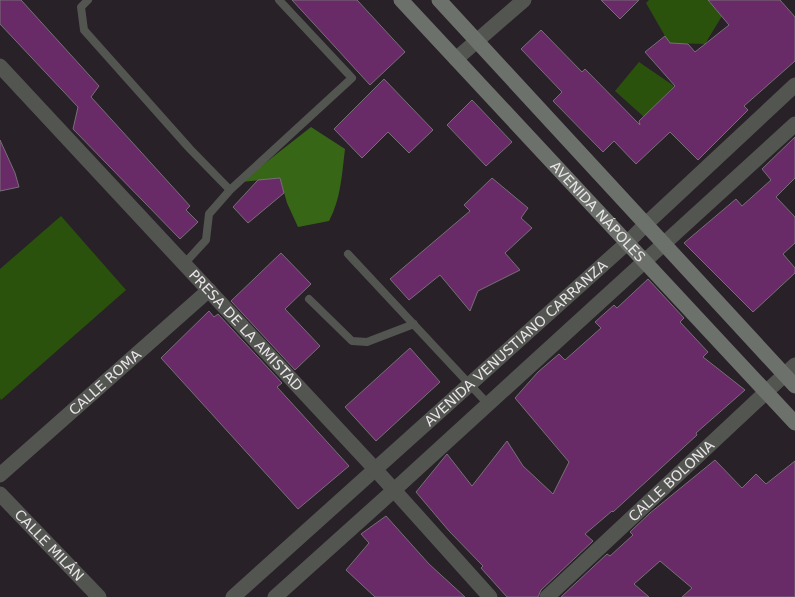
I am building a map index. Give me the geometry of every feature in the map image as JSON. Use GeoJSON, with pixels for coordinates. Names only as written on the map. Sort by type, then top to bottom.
{"type":"FeatureCollection","features":[{"type":"Feature","properties":{"kind":"main road","name":"AVENIDA NÁPOLES"},"geometry":{"type":"LineString","coordinates":[[401,0],[795,423]]}},
{"type":"Feature","properties":{"kind":"main road","name":"AVENIDA NÁPOLES"},"geometry":{"type":"LineString","coordinates":[[438,0],[664,244],[790,370],[795,386]]}},
{"type":"Feature","properties":{"kind":"street"},"geometry":{"type":"LineString","coordinates":[[456,59],[524,0]]}},
{"type":"Feature","properties":{"kind":"street","name":"PRESA DE LA AMISTAD"},"geometry":{"type":"LineString","coordinates":[[0,66],[375,469],[490,597]]}},
{"type":"Feature","properties":{"kind":"street","name":"AVENIDA VENUSTIANO CARRANZA"},"geometry":{"type":"LineString","coordinates":[[233,597],[627,243],[795,85]]}},
{"type":"Feature","properties":{"kind":"street","name":"AVENIDA VENUSTIANO CARRANZA"},"geometry":{"type":"LineString","coordinates":[[275,597],[394,491],[795,124]]}},
{"type":"Feature","properties":{"kind":"street","name":"CALLE ROMA"},"geometry":{"type":"LineString","coordinates":[[0,475],[209,290]]}},
{"type":"Feature","properties":{"kind":"street","name":"CALLE BOLONIA"},"geometry":{"type":"LineString","coordinates":[[547,597],[790,370]]}},
{"type":"Feature","properties":{"kind":"street","name":"CALLE MILÁN"},"geometry":{"type":"LineString","coordinates":[[0,494],[99,597]]}},
{"type":"Feature","properties":{"kind":"lane"},"geometry":{"type":"LineString","coordinates":[[88,0],[81,7],[84,30],[190,149],[230,190]]}},
{"type":"Feature","properties":{"kind":"lane"},"geometry":{"type":"LineString","coordinates":[[184,264],[206,240],[209,214],[230,190],[352,78],[279,0]]}},
{"type":"Feature","properties":{"kind":"lane"},"geometry":{"type":"LineString","coordinates":[[348,254],[488,404]]}},
{"type":"Feature","properties":{"kind":"lane"},"geometry":{"type":"LineString","coordinates":[[309,299],[352,341],[368,342],[414,324]]}},
{"type":"Feature","properties":{"kind":"green space"},"geometry":{"type":"Polygon","coordinates":[[[649,0],[708,0],[722,16],[705,44],[670,43],[646,3],[649,0]]]}},
{"type":"Feature","properties":{"kind":"green space"},"geometry":{"type":"Polygon","coordinates":[[[639,62],[674,86],[644,117],[615,91],[639,62]]]}},
{"type":"Feature","properties":{"kind":"green space"},"geometry":{"type":"Polygon","coordinates":[[[311,127],[345,149],[342,177],[339,195],[329,221],[298,227],[287,203],[280,178],[241,182],[311,127]]]}},
{"type":"Feature","properties":{"kind":"green space"},"geometry":{"type":"Polygon","coordinates":[[[61,216],[126,290],[1,400],[0,269],[61,216]]]}},
{"type":"Feature","properties":{"kind":"building"},"geometry":{"type":"Polygon","coordinates":[[[0,0],[21,0],[99,86],[91,97],[190,206],[186,210],[198,222],[180,239],[73,129],[78,107],[0,24],[0,0]]]}},
{"type":"Feature","properties":{"kind":"building"},"geometry":{"type":"Polygon","coordinates":[[[292,0],[357,0],[405,52],[370,85],[292,0]]]}},
{"type":"Feature","properties":{"kind":"building"},"geometry":{"type":"Polygon","coordinates":[[[601,0],[639,0],[620,19],[601,0]]]}},
{"type":"Feature","properties":{"kind":"building"},"geometry":{"type":"Polygon","coordinates":[[[708,0],[780,0],[795,17],[795,61],[744,106],[748,110],[698,160],[670,132],[636,164],[614,141],[603,152],[553,101],[562,92],[521,49],[541,30],[582,72],[585,69],[640,125],[639,121],[675,86],[645,52],[665,36],[670,43],[688,44],[695,52],[729,25],[708,0]]]}},
{"type":"Feature","properties":{"kind":"building"},"geometry":{"type":"Polygon","coordinates":[[[384,79],[433,130],[409,153],[388,132],[362,158],[334,129],[384,79]]]}},
{"type":"Feature","properties":{"kind":"building"},"geometry":{"type":"Polygon","coordinates":[[[472,100],[512,142],[486,166],[447,125],[472,100]]]}},
{"type":"Feature","properties":{"kind":"building"},"geometry":{"type":"Polygon","coordinates":[[[795,137],[795,178],[776,197],[795,217],[795,243],[783,254],[795,268],[795,273],[753,312],[684,243],[736,199],[742,206],[771,180],[762,169],[795,137]]]}},
{"type":"Feature","properties":{"kind":"building"},"geometry":{"type":"Polygon","coordinates":[[[0,140],[15,173],[19,187],[0,191],[0,140]]]}},
{"type":"Feature","properties":{"kind":"building"},"geometry":{"type":"Polygon","coordinates":[[[280,178],[284,193],[248,223],[233,207],[258,180],[280,178]]]}},
{"type":"Feature","properties":{"kind":"building"},"geometry":{"type":"Polygon","coordinates":[[[492,178],[528,208],[521,218],[532,228],[505,253],[520,270],[478,291],[470,311],[440,275],[409,300],[390,279],[470,211],[464,205],[492,178]]]}},
{"type":"Feature","properties":{"kind":"building"},"geometry":{"type":"Polygon","coordinates":[[[281,253],[311,284],[285,309],[320,346],[295,370],[231,301],[281,253]]]}},
{"type":"Feature","properties":{"kind":"building"},"geometry":{"type":"Polygon","coordinates":[[[648,279],[684,318],[680,322],[708,352],[703,357],[745,390],[696,433],[697,435],[613,512],[585,534],[593,541],[541,590],[538,597],[507,597],[481,568],[483,566],[449,531],[416,492],[447,454],[472,486],[507,441],[523,466],[553,494],[569,462],[515,398],[538,372],[559,354],[565,360],[601,328],[595,322],[614,305],[617,308],[648,279]]]}},
{"type":"Feature","properties":{"kind":"building"},"geometry":{"type":"Polygon","coordinates":[[[209,311],[214,317],[218,314],[282,383],[277,387],[349,466],[298,509],[161,358],[209,311]]]}},
{"type":"Feature","properties":{"kind":"building"},"geometry":{"type":"Polygon","coordinates":[[[410,348],[440,382],[376,441],[345,407],[410,348]]]}},
{"type":"Feature","properties":{"kind":"building"},"geometry":{"type":"Polygon","coordinates":[[[715,460],[742,488],[756,474],[766,484],[795,461],[795,597],[682,597],[692,588],[660,561],[634,584],[649,597],[561,597],[607,554],[610,556],[633,535],[630,532],[650,513],[715,460]]]}},
{"type":"Feature","properties":{"kind":"building"},"geometry":{"type":"Polygon","coordinates":[[[386,516],[429,564],[465,597],[375,597],[346,570],[369,543],[361,534],[386,516]]]}}]}
